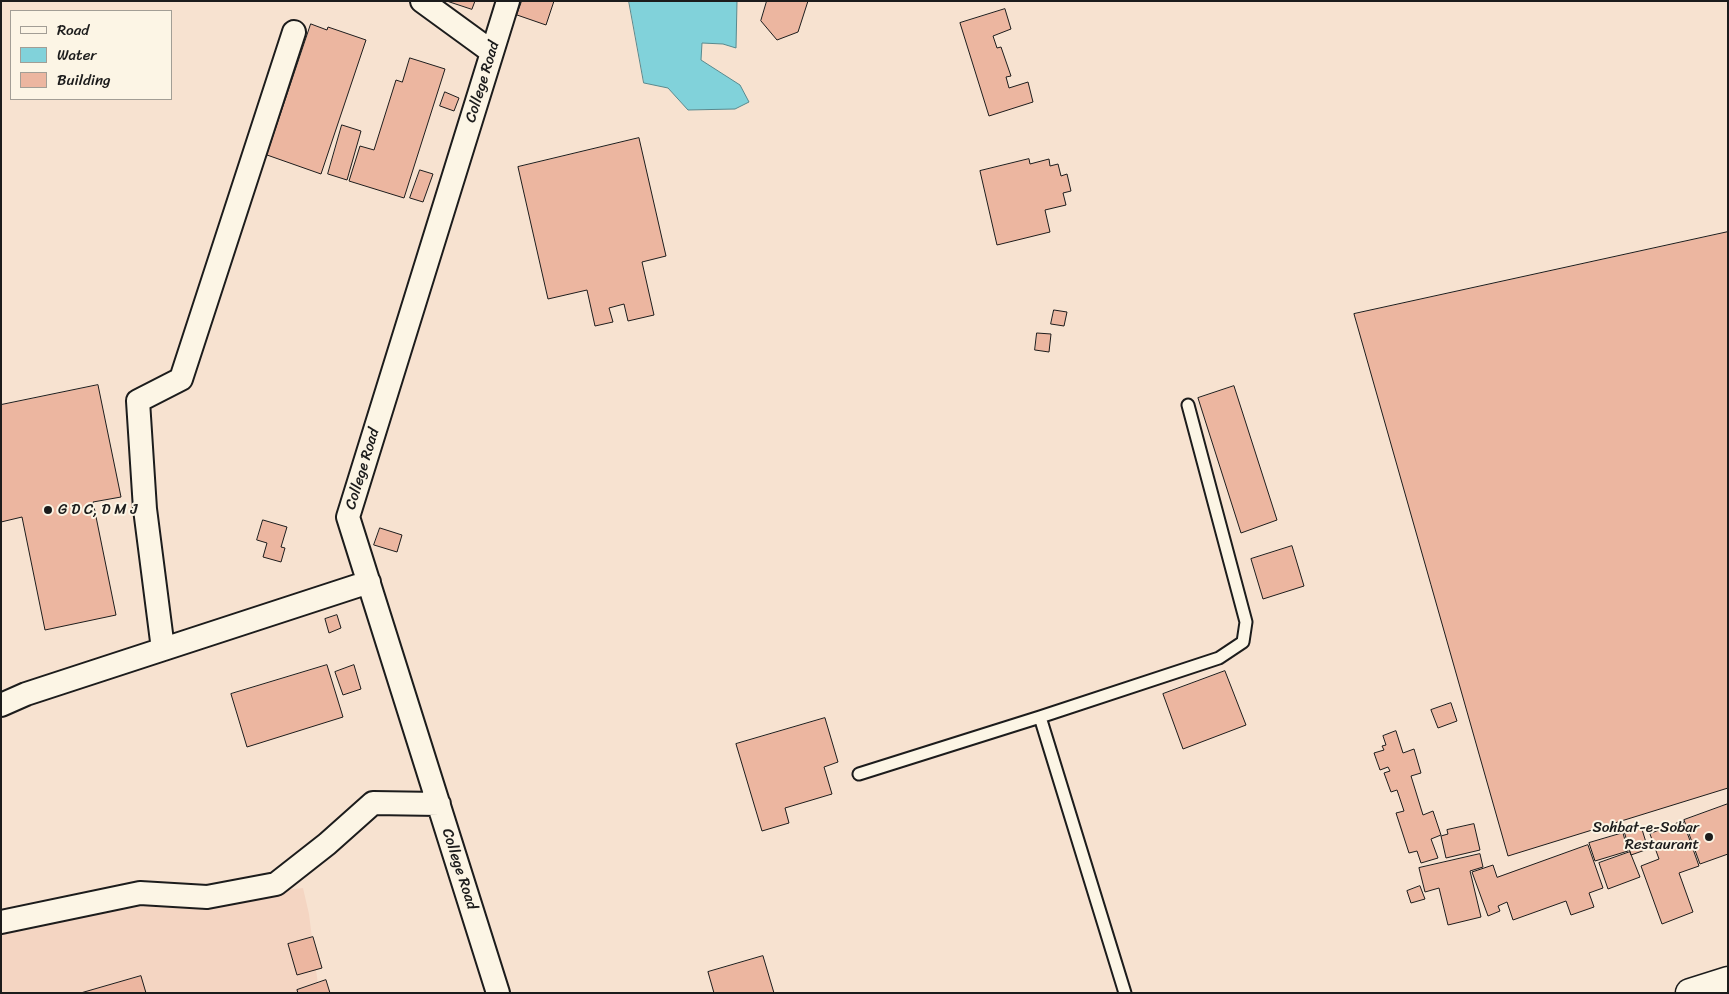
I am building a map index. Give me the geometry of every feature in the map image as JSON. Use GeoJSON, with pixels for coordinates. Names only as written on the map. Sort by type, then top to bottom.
{"type":"FeatureCollection","features":[{"type":"Feature","properties":{"kind":"highway"},"geometry":{"type":"LineString","coordinates":[[1690,993],[1728,981]]}},
{"type":"Feature","properties":{"kind":"street"},"geometry":{"type":"LineString","coordinates":[[422,1],[492,52]]}},
{"type":"Feature","properties":{"kind":"street","name":"College Road"},"geometry":{"type":"LineString","coordinates":[[498,993],[348,517],[508,1]]}},
{"type":"Feature","properties":{"kind":"street"},"geometry":{"type":"LineString","coordinates":[[163,649],[145,509],[138,401],[181,379],[294,32]]}},
{"type":"Feature","properties":{"kind":"street"},"geometry":{"type":"LineString","coordinates":[[1,705],[26,694],[369,582]]}},
{"type":"Feature","properties":{"kind":"street"},"geometry":{"type":"LineString","coordinates":[[1,922],[140,893],[207,897],[276,884],[327,844],[373,803],[439,804]]}},
{"type":"Feature","properties":{"kind":"lane"},"geometry":{"type":"LineString","coordinates":[[859,774],[1219,658],[1242,642],[1246,622],[1188,405]]}},
{"type":"Feature","properties":{"kind":"lane"},"geometry":{"type":"LineString","coordinates":[[1040,717],[1125,993]]}},
{"type":"Feature","properties":{"kind":"shaded area"},"geometry":{"type":"Polygon","coordinates":[[[303,888],[309,914],[319,993],[1,993],[1,923],[303,888]]]}},
{"type":"Feature","properties":{"kind":"water"},"geometry":{"type":"Polygon","coordinates":[[[629,1],[737,1],[736,48],[723,44],[702,43],[701,60],[740,85],[749,102],[735,109],[688,110],[668,88],[644,83],[629,1]]]}},
{"type":"Feature","properties":{"kind":"building"},"geometry":{"type":"Polygon","coordinates":[[[447,1],[475,1],[472,9],[447,1]]]}},
{"type":"Feature","properties":{"kind":"building"},"geometry":{"type":"Polygon","coordinates":[[[522,1],[554,1],[546,25],[517,15],[522,1]]]}},
{"type":"Feature","properties":{"kind":"building"},"geometry":{"type":"Polygon","coordinates":[[[767,1],[808,1],[798,32],[777,40],[761,21],[767,1]]]}},
{"type":"Feature","properties":{"kind":"building"},"geometry":{"type":"Polygon","coordinates":[[[1005,9],[1011,29],[993,36],[997,48],[1001,47],[1011,76],[1006,77],[1009,88],[1028,82],[1033,102],[989,116],[960,23],[1005,9]]]}},
{"type":"Feature","properties":{"kind":"building"},"geometry":{"type":"Polygon","coordinates":[[[311,24],[327,30],[328,27],[366,40],[321,174],[267,155],[311,24]]]}},
{"type":"Feature","properties":{"kind":"building"},"geometry":{"type":"Polygon","coordinates":[[[410,58],[445,69],[404,198],[349,181],[360,146],[374,150],[396,80],[402,82],[410,58]]]}},
{"type":"Feature","properties":{"kind":"building"},"geometry":{"type":"Polygon","coordinates":[[[445,92],[459,98],[454,111],[440,106],[445,92]]]}},
{"type":"Feature","properties":{"kind":"building"},"geometry":{"type":"Polygon","coordinates":[[[342,125],[361,131],[347,180],[328,174],[342,125]]]}},
{"type":"Feature","properties":{"kind":"building"},"geometry":{"type":"Polygon","coordinates":[[[639,138],[666,256],[642,262],[654,315],[628,321],[624,304],[609,308],[613,322],[595,326],[587,290],[548,299],[518,167],[639,138]]]}},
{"type":"Feature","properties":{"kind":"building"},"geometry":{"type":"Polygon","coordinates":[[[1029,159],[1030,164],[1049,159],[1050,166],[1058,164],[1061,176],[1067,174],[1071,191],[1063,193],[1066,205],[1045,210],[1050,232],[997,245],[980,171],[1029,159]]]}},
{"type":"Feature","properties":{"kind":"building"},"geometry":{"type":"Polygon","coordinates":[[[420,170],[433,174],[423,202],[410,198],[420,170]]]}},
{"type":"Feature","properties":{"kind":"building"},"geometry":{"type":"Polygon","coordinates":[[[1728,232],[1728,788],[1508,856],[1354,314],[1728,232]]]}},
{"type":"Feature","properties":{"kind":"building"},"geometry":{"type":"Polygon","coordinates":[[[1054,310],[1067,312],[1064,326],[1051,324],[1054,310]]]}},
{"type":"Feature","properties":{"kind":"building"},"geometry":{"type":"Polygon","coordinates":[[[1037,333],[1051,334],[1049,352],[1035,350],[1037,333]]]}},
{"type":"Feature","properties":{"kind":"building","name":"G D C, D M J"},"geometry":{"type":"Polygon","coordinates":[[[98,385],[121,497],[93,502],[116,615],[45,630],[22,517],[1,522],[1,405],[98,385]]]}},
{"type":"Feature","properties":{"kind":"building"},"geometry":{"type":"Polygon","coordinates":[[[1234,386],[1277,520],[1241,533],[1198,398],[1234,386]]]}},
{"type":"Feature","properties":{"kind":"building"},"geometry":{"type":"Polygon","coordinates":[[[263,520],[287,527],[281,547],[285,548],[281,562],[263,557],[267,543],[257,540],[263,520]]]}},
{"type":"Feature","properties":{"kind":"building"},"geometry":{"type":"Polygon","coordinates":[[[380,528],[402,535],[397,552],[374,545],[380,528]]]}},
{"type":"Feature","properties":{"kind":"building"},"geometry":{"type":"Polygon","coordinates":[[[1292,546],[1304,586],[1263,599],[1251,559],[1292,546]]]}},
{"type":"Feature","properties":{"kind":"building"},"geometry":{"type":"Polygon","coordinates":[[[337,615],[341,628],[329,633],[325,619],[337,615]]]}},
{"type":"Feature","properties":{"kind":"building"},"geometry":{"type":"Polygon","coordinates":[[[327,665],[343,717],[247,747],[231,694],[327,665]]]}},
{"type":"Feature","properties":{"kind":"building"},"geometry":{"type":"Polygon","coordinates":[[[354,665],[361,689],[343,695],[335,672],[354,665]]]}},
{"type":"Feature","properties":{"kind":"building"},"geometry":{"type":"Polygon","coordinates":[[[1225,671],[1246,725],[1183,749],[1163,694],[1225,671]]]}},
{"type":"Feature","properties":{"kind":"building"},"geometry":{"type":"Polygon","coordinates":[[[1451,703],[1457,721],[1438,728],[1431,710],[1451,703]]]}},
{"type":"Feature","properties":{"kind":"building"},"geometry":{"type":"Polygon","coordinates":[[[825,718],[838,762],[824,767],[832,794],[785,808],[789,823],[762,831],[736,744],[825,718]]]}},
{"type":"Feature","properties":{"kind":"building"},"geometry":{"type":"Polygon","coordinates":[[[1396,731],[1403,753],[1414,749],[1421,773],[1411,776],[1423,815],[1433,811],[1441,835],[1431,839],[1438,858],[1421,863],[1417,851],[1409,853],[1396,813],[1404,811],[1397,790],[1391,792],[1384,773],[1390,771],[1388,767],[1380,770],[1374,753],[1384,750],[1382,746],[1386,745],[1383,736],[1396,731]]]}},
{"type":"Feature","properties":{"kind":"building","name":"Sohbat-e-Sobar Restaurant"},"geometry":{"type":"Polygon","coordinates":[[[1728,804],[1728,854],[1700,864],[1684,820],[1728,804]]]}},
{"type":"Feature","properties":{"kind":"building"},"geometry":{"type":"Polygon","coordinates":[[[1683,821],[1699,866],[1679,873],[1693,912],[1662,924],[1641,866],[1659,859],[1650,834],[1683,821]]]}},
{"type":"Feature","properties":{"kind":"building"},"geometry":{"type":"Polygon","coordinates":[[[1474,824],[1480,850],[1446,858],[1441,836],[1448,834],[1447,830],[1474,824]]]}},
{"type":"Feature","properties":{"kind":"building"},"geometry":{"type":"Polygon","coordinates":[[[1641,826],[1648,849],[1631,855],[1624,831],[1641,826]]]}},
{"type":"Feature","properties":{"kind":"building"},"geometry":{"type":"Polygon","coordinates":[[[1623,833],[1628,851],[1595,861],[1589,843],[1623,833]]]}},
{"type":"Feature","properties":{"kind":"building"},"geometry":{"type":"Polygon","coordinates":[[[1588,845],[1603,888],[1589,893],[1594,907],[1571,915],[1566,901],[1513,920],[1507,902],[1498,906],[1500,911],[1488,916],[1472,872],[1493,865],[1497,877],[1588,845]]]}},
{"type":"Feature","properties":{"kind":"building"},"geometry":{"type":"Polygon","coordinates":[[[1630,852],[1640,877],[1608,889],[1599,863],[1630,852]]]}},
{"type":"Feature","properties":{"kind":"building"},"geometry":{"type":"Polygon","coordinates":[[[1480,854],[1483,867],[1470,871],[1481,917],[1448,925],[1439,888],[1425,892],[1419,868],[1480,854]]]}},
{"type":"Feature","properties":{"kind":"building"},"geometry":{"type":"Polygon","coordinates":[[[1420,886],[1425,899],[1411,903],[1407,891],[1420,886]]]}},
{"type":"Feature","properties":{"kind":"building"},"geometry":{"type":"Polygon","coordinates":[[[313,937],[322,968],[297,975],[288,944],[313,937]]]}},
{"type":"Feature","properties":{"kind":"building"},"geometry":{"type":"Polygon","coordinates":[[[763,956],[774,993],[714,993],[708,972],[763,956]]]}},
{"type":"Feature","properties":{"kind":"building"},"geometry":{"type":"Polygon","coordinates":[[[141,976],[146,993],[81,993],[141,976]]]}},
{"type":"Feature","properties":{"kind":"building"},"geometry":{"type":"Polygon","coordinates":[[[326,980],[330,993],[298,993],[297,990],[326,980]]]}},
{"type":"Feature","properties":{"kind":"place","name":"G D C, D M J"},"geometry":{"type":"Point","coordinates":[48,510]}},
{"type":"Feature","properties":{"kind":"place","name":"Sohbat-e-Sobar Restaurant"},"geometry":{"type":"Point","coordinates":[1709,837]}}]}
